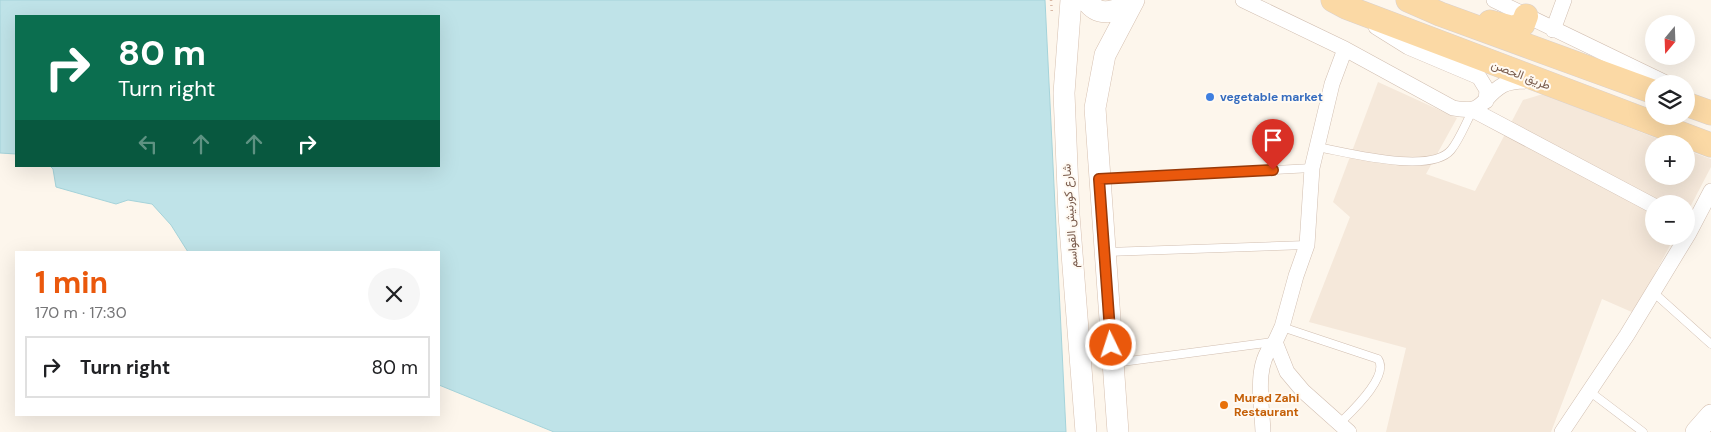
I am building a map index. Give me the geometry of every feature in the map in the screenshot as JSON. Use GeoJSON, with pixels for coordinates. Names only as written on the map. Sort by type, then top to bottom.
{"type":"FeatureCollection","features":[{"type":"Feature","properties":{"kind":"main road","name":"شارع كورنيش القواسم"},"geometry":{"type":"LineString","coordinates":[[1071,0],[1064,93],[1069,215],[1086,432]]}},
{"type":"Feature","properties":{"kind":"main road"},"geometry":{"type":"LineString","coordinates":[[1086,0],[1090,7],[1100,12],[1110,13],[1136,1]]}},
{"type":"Feature","properties":{"kind":"main road"},"geometry":{"type":"LineString","coordinates":[[1408,0],[1440,14],[1645,89]]}},
{"type":"Feature","properties":{"kind":"main road"},"geometry":{"type":"LineString","coordinates":[[1433,0],[1497,25],[1513,28],[1523,24],[1526,16]]}},
{"type":"Feature","properties":{"kind":"main road"},"geometry":{"type":"LineString","coordinates":[[1118,432],[1099,179],[1096,108],[1104,55],[1136,1]]}},
{"type":"Feature","properties":{"kind":"main road","name":"طريق الحصن"},"geometry":{"type":"LineString","coordinates":[[1339,4],[1711,145]]}},
{"type":"Feature","properties":{"kind":"main road"},"geometry":{"type":"LineString","coordinates":[[1695,107],[1711,112]]}},
{"type":"Feature","properties":{"kind":"main road"},"geometry":{"type":"LineString","coordinates":[[1696,432],[1711,415]]}},
{"type":"Feature","properties":{"kind":"street"},"geometry":{"type":"LineString","coordinates":[[1243,0],[1345,49],[1454,108],[1478,109],[1501,86],[1511,82],[1536,80]]}},
{"type":"Feature","properties":{"kind":"street"},"geometry":{"type":"LineString","coordinates":[[1494,0],[1649,75]]}},
{"type":"Feature","properties":{"kind":"street"},"geometry":{"type":"LineString","coordinates":[[1553,30],[1564,0]]}},
{"type":"Feature","properties":{"kind":"street"},"geometry":{"type":"LineString","coordinates":[[1339,4],[1408,47],[1479,77],[1486,90],[1486,102]]}},
{"type":"Feature","properties":{"kind":"street"},"geometry":{"type":"LineString","coordinates":[[1263,432],[1261,375],[1266,350],[1275,342],[1282,327],[1296,276],[1307,246],[1312,168],[1332,84],[1345,49]]}},
{"type":"Feature","properties":{"kind":"street"},"geometry":{"type":"LineString","coordinates":[[1695,97],[1711,105]]}},
{"type":"Feature","properties":{"kind":"street"},"geometry":{"type":"LineString","coordinates":[[1473,110],[1645,201]]}},
{"type":"Feature","properties":{"kind":"street"},"geometry":{"type":"LineString","coordinates":[[1695,221],[1706,214],[1711,191]]}},
{"type":"Feature","properties":{"kind":"street"},"geometry":{"type":"LineString","coordinates":[[1562,432],[1653,292],[1678,245]]}},
{"type":"Feature","properties":{"kind":"street"},"geometry":{"type":"LineString","coordinates":[[1275,342],[1287,372],[1340,429]]}},
{"type":"Feature","properties":{"kind":"lane"},"geometry":{"type":"LineString","coordinates":[[1317,147],[1404,163],[1434,159],[1444,156],[1451,150],[1473,110]]}},
{"type":"Feature","properties":{"kind":"lane"},"geometry":{"type":"LineString","coordinates":[[1099,179],[1312,168]]}},
{"type":"Feature","properties":{"kind":"lane"},"geometry":{"type":"LineString","coordinates":[[1104,252],[1307,246]]}},
{"type":"Feature","properties":{"kind":"lane"},"geometry":{"type":"LineString","coordinates":[[1653,292],[1711,344]]}},
{"type":"Feature","properties":{"kind":"lane"},"geometry":{"type":"LineString","coordinates":[[1282,327],[1378,359],[1382,364],[1381,372],[1340,429]]}},
{"type":"Feature","properties":{"kind":"lane"},"geometry":{"type":"LineString","coordinates":[[1112,364],[1275,342]]}},
{"type":"Feature","properties":{"kind":"lane"},"geometry":{"type":"LineString","coordinates":[[1589,391],[1643,432]]}},
{"type":"Feature","properties":{"kind":"shaded area"},"geometry":{"type":"Polygon","coordinates":[[[1378,82],[1457,118],[1426,174],[1475,191],[1523,100],[1543,94],[1648,135],[1645,135],[1645,185],[1695,185],[1695,153],[1711,159],[1711,167],[1695,198],[1695,195],[1645,195],[1645,245],[1670,245],[1634,313],[1602,299],[1551,432],[1386,432],[1406,348],[1309,322],[1350,217],[1333,202],[1378,82]]]}},
{"type":"Feature","properties":{"kind":"water"},"geometry":{"type":"Polygon","coordinates":[[[0,0],[1045,0],[1066,432],[554,432],[440,385],[440,251],[187,251],[171,225],[152,204],[128,200],[116,204],[56,187],[51,167],[440,167],[440,15],[15,15],[15,154],[0,153],[0,0]]]}},
{"type":"Feature","properties":{"kind":"place","name":"vegetable market"},"geometry":{"type":"Point","coordinates":[1210,97]}},
{"type":"Feature","properties":{"kind":"place","name":"Murad Zahi Restaurant"},"geometry":{"type":"Point","coordinates":[1224,405]}},
{"type":"Feature","properties":{"kind":"route"},"geometry":{"type":"LineString","coordinates":[[1111,345],[1099,179],[1273,170]]}}]}
